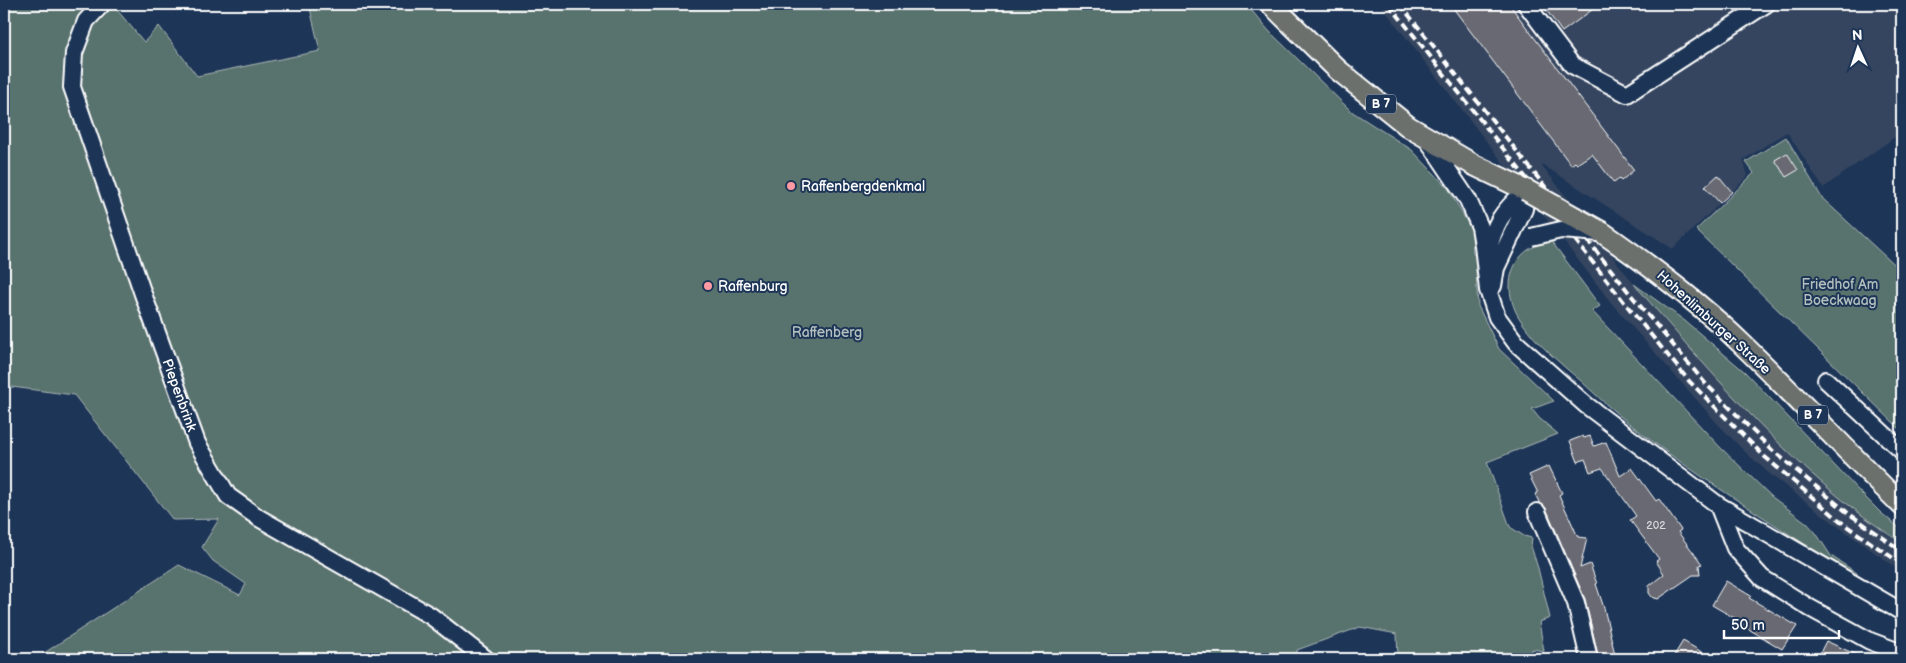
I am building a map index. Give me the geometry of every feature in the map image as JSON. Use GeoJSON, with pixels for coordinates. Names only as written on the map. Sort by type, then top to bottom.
{"type":"FeatureCollection","features":[{"type":"Feature","properties":{"kind":"main road","name":"Hohenlimburger Straße"},"geometry":{"type":"LineString","coordinates":[[1271,4],[1338,70],[1409,127],[1474,165],[1526,190],[1603,233],[1652,267],[1743,344],[1902,505]]}},
{"type":"Feature","properties":{"kind":"street","name":"Piepenbrink"},"geometry":{"type":"LineString","coordinates":[[102,4],[86,21],[74,53],[72,87],[142,294],[197,443],[228,496],[259,518],[432,616],[486,659]]}},
{"type":"Feature","properties":{"kind":"street"},"geometry":{"type":"LineString","coordinates":[[1526,4],[1572,65],[1627,94],[1766,4]]}},
{"type":"Feature","properties":{"kind":"street","name":"Hohenlimburger Straße"},"geometry":{"type":"LineString","coordinates":[[1425,136],[1468,200],[1480,227],[1488,290],[1497,317],[1516,343],[1586,406],[1718,505],[1902,612]]}},
{"type":"Feature","properties":{"kind":"street","name":"Hohenlimburger Straße"},"geometry":{"type":"LineString","coordinates":[[1485,261],[1493,231],[1500,217],[1526,190]]}},
{"type":"Feature","properties":{"kind":"street","name":"Hohenlimburger Straße"},"geometry":{"type":"LineString","coordinates":[[1492,300],[1496,268],[1524,209],[1526,190]]}},
{"type":"Feature","properties":{"kind":"street"},"geometry":{"type":"LineString","coordinates":[[1504,250],[1531,237],[1561,230],[1603,233]]}},
{"type":"Feature","properties":{"kind":"street"},"geometry":{"type":"LineString","coordinates":[[1826,380],[1902,451]]}},
{"type":"Feature","properties":{"kind":"street"},"geometry":{"type":"LineString","coordinates":[[1718,505],[1735,548],[1762,578],[1810,608],[1870,641],[1902,653]]}},
{"type":"Feature","properties":{"kind":"street"},"geometry":{"type":"LineString","coordinates":[[1537,512],[1576,603],[1589,659]]}},
{"type":"Feature","properties":{"kind":"shaded area"},"geometry":{"type":"Polygon","coordinates":[[[1380,4],[1902,4],[1902,132],[1823,188],[1787,132],[1743,160],[1748,176],[1673,249],[1540,163],[1634,284],[1713,374],[1758,421],[1831,490],[1875,525],[1902,543],[1902,572],[1840,528],[1771,475],[1716,422],[1613,305],[1380,4]]]}},
{"type":"Feature","properties":{"kind":"green space","name":"Raffenberg"},"geometry":{"type":"Polygon","coordinates":[[[4,4],[112,4],[144,42],[159,26],[197,76],[320,51],[309,4],[1246,4],[1269,31],[1351,111],[1412,150],[1448,188],[1472,231],[1478,306],[1499,349],[1554,401],[1532,409],[1539,418],[1558,434],[1487,462],[1510,527],[1524,536],[1532,538],[1531,546],[1550,618],[1539,622],[1544,651],[1532,649],[1531,659],[1398,659],[1397,634],[1360,627],[1297,650],[1297,659],[35,659],[179,565],[240,595],[246,584],[213,561],[202,547],[219,519],[173,520],[74,395],[4,386],[4,4]]]}},
{"type":"Feature","properties":{"kind":"green space","name":"Friedhof Am Boeckwaag"},"geometry":{"type":"Polygon","coordinates":[[[1786,137],[1822,198],[1902,272],[1902,431],[1696,230],[1754,173],[1746,162],[1786,137]]]}},
{"type":"Feature","properties":{"kind":"green space"},"geometry":{"type":"Polygon","coordinates":[[[1552,242],[1600,306],[1592,311],[1720,447],[1772,497],[1807,523],[1831,556],[1857,573],[1857,575],[1824,558],[1669,454],[1611,409],[1540,344],[1520,319],[1514,307],[1510,286],[1512,272],[1521,256],[1535,246],[1552,242]]]}},
{"type":"Feature","properties":{"kind":"green space"},"geometry":{"type":"Polygon","coordinates":[[[1634,284],[1685,321],[1745,372],[1856,488],[1881,513],[1902,530],[1902,543],[1827,487],[1792,456],[1727,389],[1634,284]]]}},
{"type":"Feature","properties":{"kind":"building"},"geometry":{"type":"Polygon","coordinates":[[[1450,4],[1509,4],[1634,170],[1621,181],[1619,179],[1614,183],[1592,154],[1577,164],[1575,162],[1571,165],[1450,4]]]}},
{"type":"Feature","properties":{"kind":"building"},"geometry":{"type":"Polygon","coordinates":[[[1542,4],[1600,4],[1562,32],[1542,4]]]}},
{"type":"Feature","properties":{"kind":"building"},"geometry":{"type":"Polygon","coordinates":[[[1787,153],[1798,170],[1786,177],[1775,160],[1787,153]]]}},
{"type":"Feature","properties":{"kind":"building"},"geometry":{"type":"Polygon","coordinates":[[[1718,175],[1732,192],[1720,203],[1705,187],[1718,175]]]}},
{"type":"Feature","properties":{"kind":"building"},"geometry":{"type":"Polygon","coordinates":[[[1583,436],[1584,438],[1590,436],[1594,446],[1606,442],[1620,476],[1632,468],[1656,501],[1659,499],[1681,530],[1678,532],[1702,564],[1699,565],[1700,575],[1693,575],[1658,599],[1652,597],[1649,593],[1649,586],[1664,574],[1656,561],[1659,559],[1630,520],[1636,516],[1602,468],[1590,472],[1585,459],[1578,462],[1570,441],[1583,436]]]}},
{"type":"Feature","properties":{"kind":"building"},"geometry":{"type":"Polygon","coordinates":[[[1549,466],[1562,493],[1559,495],[1578,537],[1587,538],[1580,568],[1590,564],[1604,608],[1616,659],[1599,659],[1585,599],[1546,508],[1539,502],[1535,494],[1538,493],[1529,475],[1549,466]]]}},
{"type":"Feature","properties":{"kind":"building"},"geometry":{"type":"Polygon","coordinates":[[[1726,581],[1751,596],[1749,598],[1797,626],[1782,649],[1712,605],[1726,581]]]}},
{"type":"Feature","properties":{"kind":"building"},"geometry":{"type":"Polygon","coordinates":[[[1683,641],[1695,648],[1713,659],[1672,659],[1683,641]]]}},
{"type":"Feature","properties":{"kind":"building"},"geometry":{"type":"Polygon","coordinates":[[[1826,641],[1866,659],[1817,659],[1826,641]]]}},
{"type":"Feature","properties":{"kind":"railway"},"geometry":{"type":"LineString","coordinates":[[1389,4],[1624,302],[1689,381],[1765,457],[1845,525],[1902,564]]}},
{"type":"Feature","properties":{"kind":"railway"},"geometry":{"type":"LineString","coordinates":[[1400,4],[1631,295],[1705,383],[1772,450],[1848,513],[1902,551]]}},
{"type":"Feature","properties":{"kind":"place","name":"Raffenbergdenkmal"},"geometry":{"type":"Point","coordinates":[791,186]}},
{"type":"Feature","properties":{"kind":"place","name":"Raffenburg"},"geometry":{"type":"Point","coordinates":[708,286]}}]}
